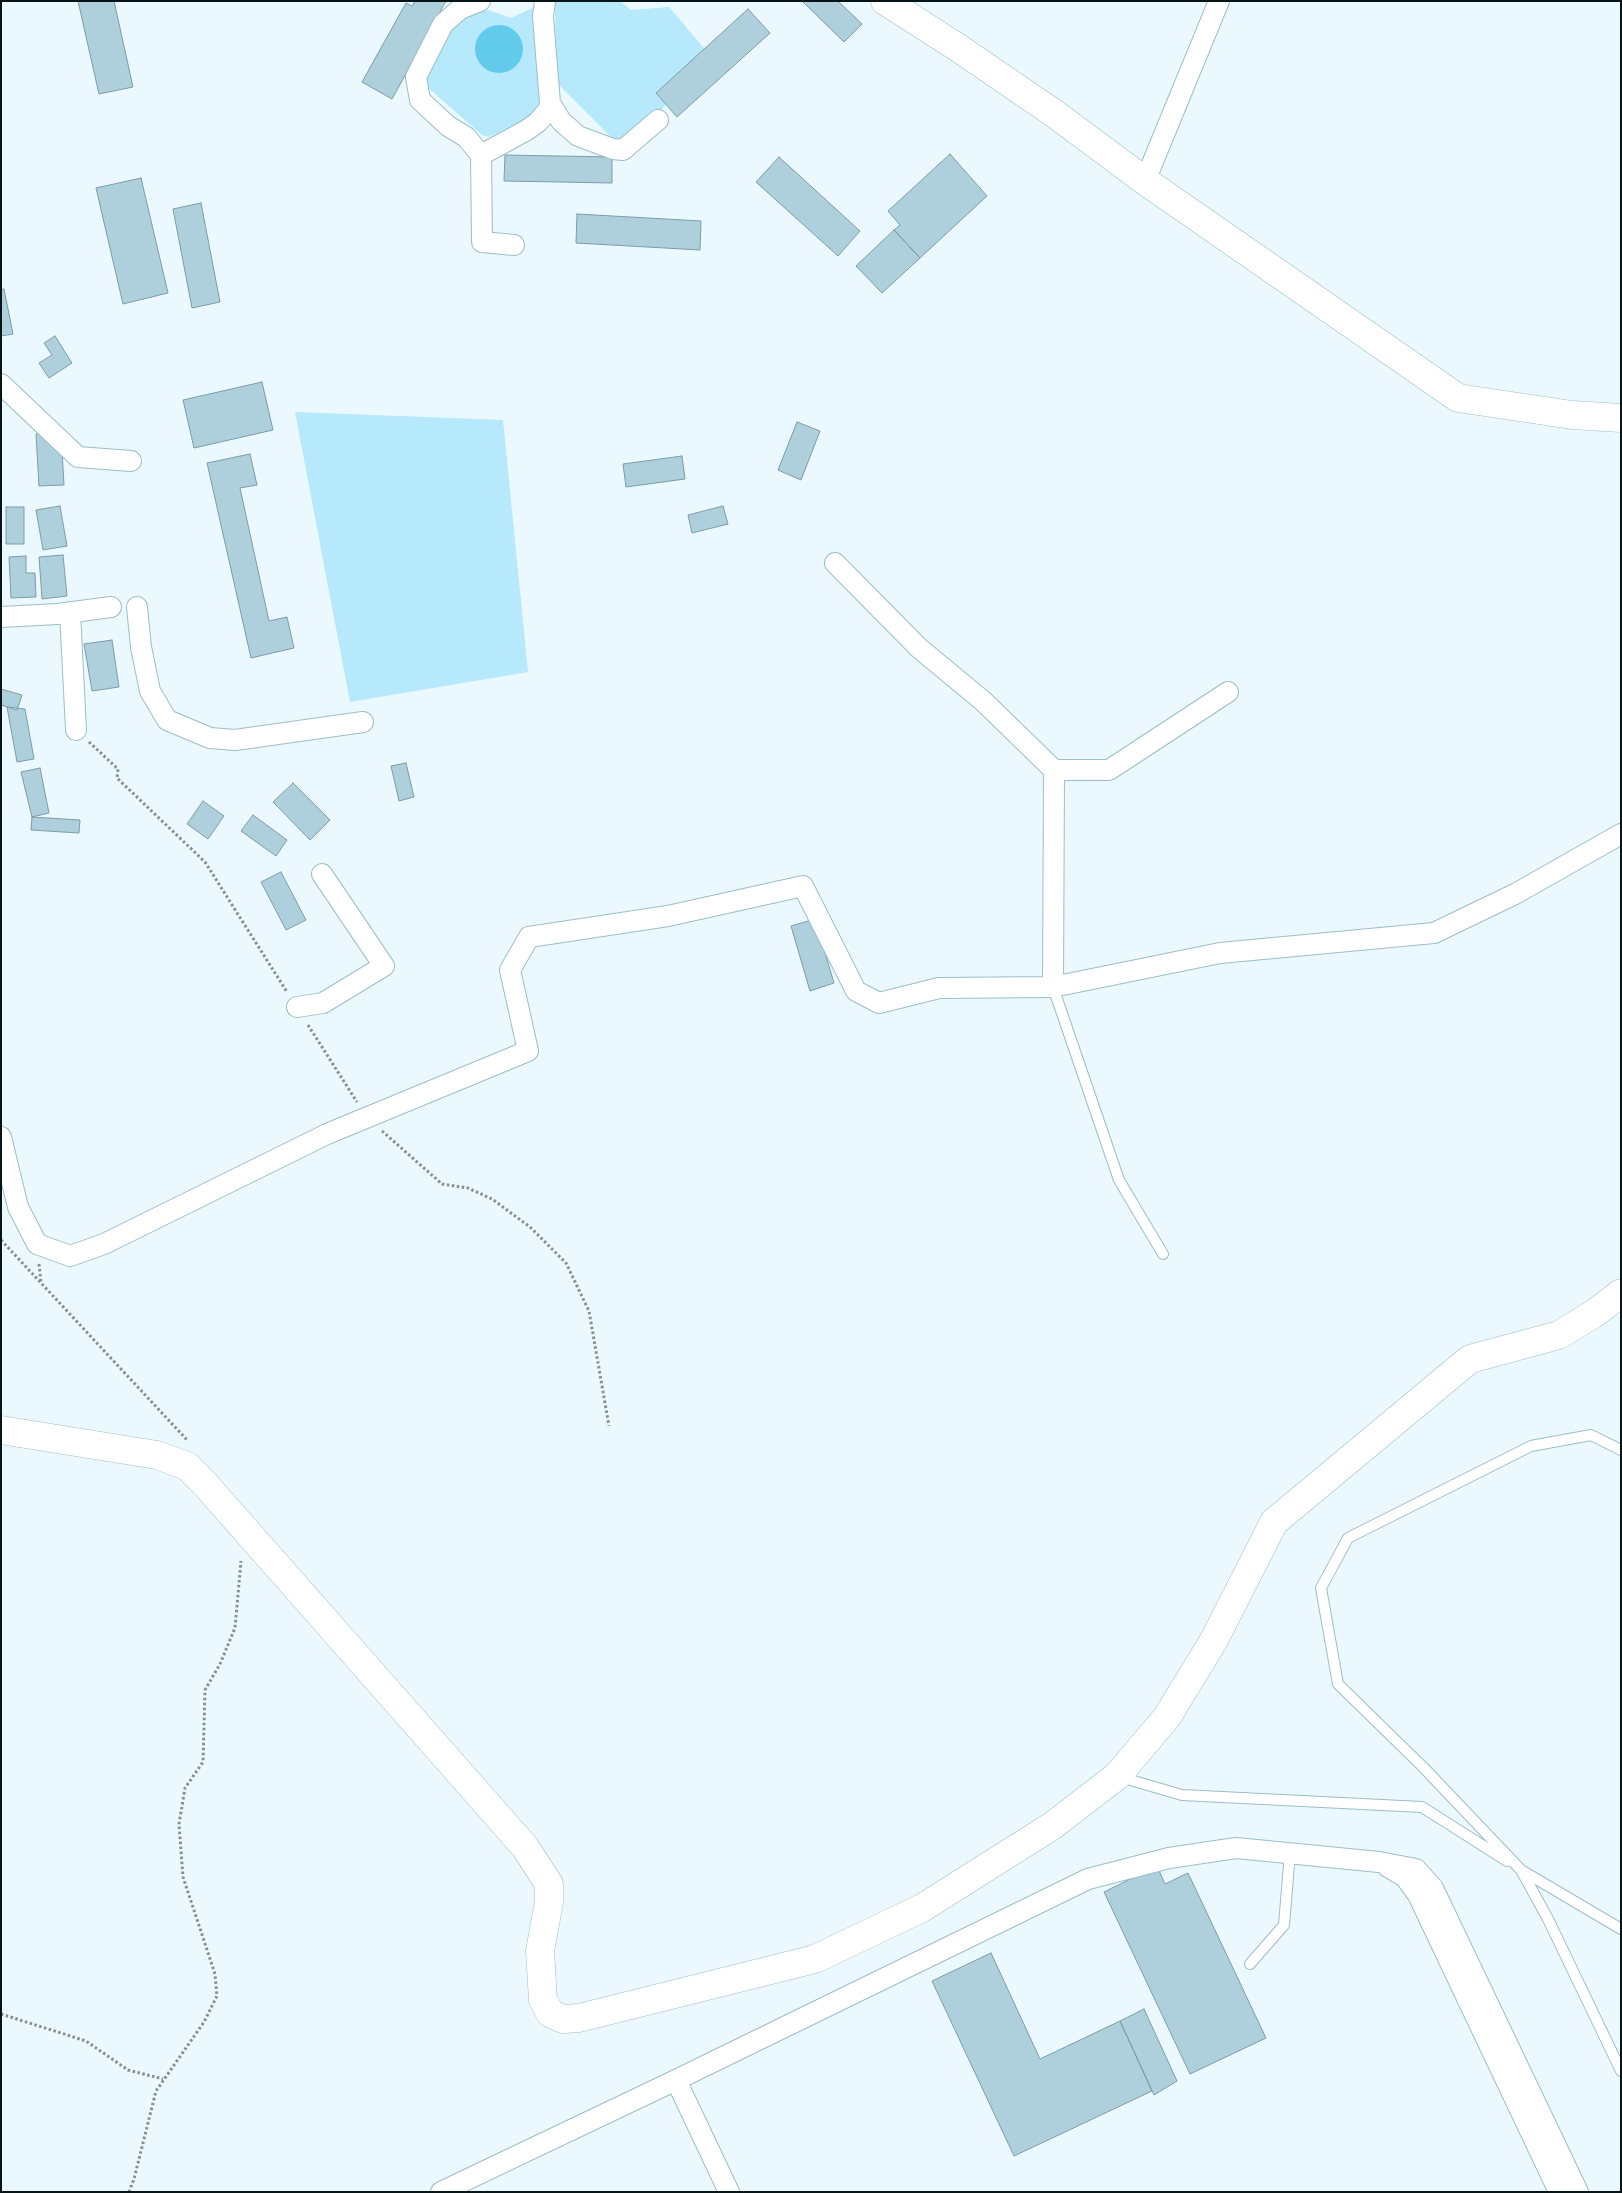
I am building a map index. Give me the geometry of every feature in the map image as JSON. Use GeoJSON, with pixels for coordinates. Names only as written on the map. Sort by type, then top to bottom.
{"type":"FeatureCollection","features":[{"type":"Feature","properties":{"kind":"street"},"geometry":{"type":"LineString","coordinates":[[480,1],[460,9],[443,24],[416,77],[420,100],[448,126],[466,137],[481,155],[482,242],[514,245]]}},
{"type":"Feature","properties":{"kind":"street"},"geometry":{"type":"LineString","coordinates":[[481,155],[538,122],[549,109],[543,17],[545,1]]}},
{"type":"Feature","properties":{"kind":"street"},"geometry":{"type":"LineString","coordinates":[[885,1],[1023,92],[1145,181],[1458,398],[1572,415],[1621,418]]}},
{"type":"Feature","properties":{"kind":"street"},"geometry":{"type":"LineString","coordinates":[[1145,181],[1219,1]]}},
{"type":"Feature","properties":{"kind":"street"},"geometry":{"type":"LineString","coordinates":[[550,103],[561,122],[578,136],[613,149],[623,150],[658,120]]}},
{"type":"Feature","properties":{"kind":"street"},"geometry":{"type":"LineString","coordinates":[[1,384],[78,457],[131,461]]}},
{"type":"Feature","properties":{"kind":"street"},"geometry":{"type":"LineString","coordinates":[[835,563],[919,648],[983,700],[1054,770],[1109,770],[1228,692]]}},
{"type":"Feature","properties":{"kind":"street"},"geometry":{"type":"LineString","coordinates":[[1,617],[111,607]]}},
{"type":"Feature","properties":{"kind":"street"},"geometry":{"type":"LineString","coordinates":[[137,607],[141,647],[150,691],[167,720],[210,738],[235,740],[363,722]]}},
{"type":"Feature","properties":{"kind":"street"},"geometry":{"type":"LineString","coordinates":[[70,612],[76,730]]}},
{"type":"Feature","properties":{"kind":"street"},"geometry":{"type":"LineString","coordinates":[[1053,987],[1054,770]]}},
{"type":"Feature","properties":{"kind":"street"},"geometry":{"type":"LineString","coordinates":[[1,1137],[18,1207],[37,1244],[70,1256],[104,1244],[318,1139],[528,1051],[510,970],[529,937],[668,916],[803,886],[856,991],[879,1003],[939,988],[1053,987],[1220,953],[1434,933],[1515,894],[1621,834]]}},
{"type":"Feature","properties":{"kind":"street"},"geometry":{"type":"LineString","coordinates":[[297,1007],[323,1003],[384,966],[322,874]]}},
{"type":"Feature","properties":{"kind":"street"},"geometry":{"type":"LineString","coordinates":[[1,1430],[157,1455],[187,1466],[430,1737],[525,1847],[549,1884],[550,1902],[540,1951],[543,2000],[550,2013],[563,2020],[579,2018],[815,1959],[839,1949],[938,1898],[1052,1826],[1117,1776],[1167,1717],[1214,1640],[1274,1522],[1470,1359],[1558,1335],[1595,1313],[1621,1293]]}},
{"type":"Feature","properties":{"kind":"street"},"geometry":{"type":"LineString","coordinates":[[441,2192],[676,2080],[1088,1879],[1169,1858],[1236,1848],[1380,1862],[1416,1869],[1433,1888],[1578,2192]]}},
{"type":"Feature","properties":{"kind":"street"},"geometry":{"type":"LineString","coordinates":[[1380,1862],[1405,1878],[1418,1895],[1559,2192]]}},
{"type":"Feature","properties":{"kind":"street"},"geometry":{"type":"LineString","coordinates":[[676,2080],[729,2192]]}},
{"type":"Feature","properties":{"kind":"lane"},"geometry":{"type":"LineString","coordinates":[[1053,987],[1119,1180],[1163,1254]]}},
{"type":"Feature","properties":{"kind":"lane"},"geometry":{"type":"LineString","coordinates":[[1621,1450],[1591,1435],[1532,1446],[1348,1538],[1321,1588],[1338,1684],[1423,1767],[1521,1870],[1548,1919],[1621,2071]]}},
{"type":"Feature","properties":{"kind":"lane"},"geometry":{"type":"LineString","coordinates":[[1117,1776],[1182,1795],[1422,1807],[1521,1870],[1621,1929]]}},
{"type":"Feature","properties":{"kind":"lane"},"geometry":{"type":"LineString","coordinates":[[1250,1964],[1284,1925],[1290,1852]]}},
{"type":"Feature","properties":{"kind":"path"},"geometry":{"type":"LineString","coordinates":[[76,730],[118,769],[117,778],[205,862],[367,1118],[442,1184],[468,1188],[492,1199],[530,1227],[566,1263],[589,1311],[608,1426]]}},
{"type":"Feature","properties":{"kind":"path"},"geometry":{"type":"LineString","coordinates":[[1,1240],[192,1445]]}},
{"type":"Feature","properties":{"kind":"path"},"geometry":{"type":"LineString","coordinates":[[129,2192],[156,2091],[204,2022],[217,1996],[215,1974],[183,1877],[179,1824],[185,1788],[204,1762],[205,1690],[220,1664],[235,1628],[243,1529]]}},
{"type":"Feature","properties":{"kind":"path"},"geometry":{"type":"LineString","coordinates":[[1,2014],[86,2041],[128,2070],[163,2079]]}},
{"type":"Feature","properties":{"kind":"shaded area"},"geometry":{"type":"Polygon","coordinates":[[[555,1],[620,1],[631,10],[669,7],[705,49],[656,93],[666,105],[621,147],[556,82],[555,1]]]}},
{"type":"Feature","properties":{"kind":"shaded area"},"geometry":{"type":"Polygon","coordinates":[[[532,8],[537,12],[535,42],[544,102],[528,118],[489,137],[482,135],[425,85],[425,77],[441,46],[460,17],[488,10],[511,18],[532,8]]]}},
{"type":"Feature","properties":{"kind":"shaded area"},"geometry":{"type":"Polygon","coordinates":[[[295,412],[503,420],[528,672],[350,702],[295,412]]]}},
{"type":"Feature","properties":{"kind":"water"},"geometry":{"type":"Polygon","coordinates":[[[499,25],[508,27],[516,32],[521,40],[523,49],[521,58],[516,66],[508,71],[499,73],[490,71],[482,66],[477,58],[475,49],[477,40],[482,32],[490,27],[499,25]]]}},
{"type":"Feature","properties":{"kind":"building"},"geometry":{"type":"Polygon","coordinates":[[[78,1],[114,1],[133,87],[99,94],[78,1]]]}},
{"type":"Feature","properties":{"kind":"building"},"geometry":{"type":"Polygon","coordinates":[[[415,1],[446,1],[392,99],[362,82],[406,3],[412,6],[415,1]]]}},
{"type":"Feature","properties":{"kind":"building"},"geometry":{"type":"Polygon","coordinates":[[[802,1],[838,1],[862,24],[844,42],[802,1]]]}},
{"type":"Feature","properties":{"kind":"building"},"geometry":{"type":"Polygon","coordinates":[[[748,9],[770,33],[677,117],[656,93],[748,9]]]}},
{"type":"Feature","properties":{"kind":"building"},"geometry":{"type":"Polygon","coordinates":[[[950,154],[987,196],[920,258],[894,230],[900,225],[888,211],[950,154]]]}},
{"type":"Feature","properties":{"kind":"building"},"geometry":{"type":"Polygon","coordinates":[[[505,155],[612,157],[612,183],[504,181],[505,155]]]}},
{"type":"Feature","properties":{"kind":"building"},"geometry":{"type":"Polygon","coordinates":[[[779,157],[860,231],[838,256],[756,182],[779,157]]]}},
{"type":"Feature","properties":{"kind":"building"},"geometry":{"type":"Polygon","coordinates":[[[141,178],[168,293],[123,304],[96,188],[141,178]]]}},
{"type":"Feature","properties":{"kind":"building"},"geometry":{"type":"Polygon","coordinates":[[[201,203],[220,302],[192,308],[173,209],[201,203]]]}},
{"type":"Feature","properties":{"kind":"building"},"geometry":{"type":"Polygon","coordinates":[[[577,214],[701,221],[700,250],[576,243],[577,214]]]}},
{"type":"Feature","properties":{"kind":"building"},"geometry":{"type":"Polygon","coordinates":[[[894,230],[920,258],[882,293],[856,266],[894,230]]]}},
{"type":"Feature","properties":{"kind":"building"},"geometry":{"type":"Polygon","coordinates":[[[1,289],[4,289],[13,334],[1,336],[1,289]]]}},
{"type":"Feature","properties":{"kind":"building"},"geometry":{"type":"Polygon","coordinates":[[[55,336],[72,363],[49,378],[39,363],[52,355],[44,343],[55,336]]]}},
{"type":"Feature","properties":{"kind":"building"},"geometry":{"type":"Polygon","coordinates":[[[262,382],[273,430],[194,448],[183,400],[262,382]]]}},
{"type":"Feature","properties":{"kind":"building"},"geometry":{"type":"Polygon","coordinates":[[[797,422],[820,431],[801,480],[778,470],[797,422]]]}},
{"type":"Feature","properties":{"kind":"building"},"geometry":{"type":"Polygon","coordinates":[[[61,433],[64,485],[39,486],[36,434],[61,433]]]}},
{"type":"Feature","properties":{"kind":"building"},"geometry":{"type":"Polygon","coordinates":[[[250,454],[257,485],[240,488],[269,621],[287,617],[294,648],[251,658],[207,463],[250,454]]]}},
{"type":"Feature","properties":{"kind":"building"},"geometry":{"type":"Polygon","coordinates":[[[682,456],[685,479],[626,487],[623,464],[682,456]]]}},
{"type":"Feature","properties":{"kind":"building"},"geometry":{"type":"Polygon","coordinates":[[[60,506],[67,546],[43,550],[36,510],[60,506]]]}},
{"type":"Feature","properties":{"kind":"building"},"geometry":{"type":"Polygon","coordinates":[[[723,506],[728,524],[692,533],[688,515],[723,506]]]}},
{"type":"Feature","properties":{"kind":"building"},"geometry":{"type":"Polygon","coordinates":[[[6,507],[24,507],[24,544],[6,544],[6,507]]]}},
{"type":"Feature","properties":{"kind":"building"},"geometry":{"type":"Polygon","coordinates":[[[63,555],[67,596],[42,599],[39,557],[63,555]]]}},
{"type":"Feature","properties":{"kind":"building"},"geometry":{"type":"Polygon","coordinates":[[[26,556],[26,573],[35,573],[36,597],[11,598],[9,557],[26,556]]]}},
{"type":"Feature","properties":{"kind":"building"},"geometry":{"type":"Polygon","coordinates":[[[112,640],[119,687],[92,691],[84,644],[112,640]]]}},
{"type":"Feature","properties":{"kind":"building"},"geometry":{"type":"Polygon","coordinates":[[[1,689],[22,695],[17,710],[1,705],[1,689]]]}},
{"type":"Feature","properties":{"kind":"building"},"geometry":{"type":"Polygon","coordinates":[[[7,707],[25,709],[34,759],[17,762],[7,707]]]}},
{"type":"Feature","properties":{"kind":"building"},"geometry":{"type":"Polygon","coordinates":[[[406,763],[414,797],[399,801],[391,766],[406,763]]]}},
{"type":"Feature","properties":{"kind":"building"},"geometry":{"type":"Polygon","coordinates":[[[40,768],[49,813],[32,817],[21,772],[40,768]]]}},
{"type":"Feature","properties":{"kind":"building"},"geometry":{"type":"Polygon","coordinates":[[[293,783],[330,820],[310,840],[273,802],[293,783]]]}},
{"type":"Feature","properties":{"kind":"building"},"geometry":{"type":"Polygon","coordinates":[[[203,801],[224,816],[208,839],[187,824],[203,801]]]}},
{"type":"Feature","properties":{"kind":"building"},"geometry":{"type":"Polygon","coordinates":[[[253,815],[287,840],[276,856],[241,831],[253,815]]]}},
{"type":"Feature","properties":{"kind":"building"},"geometry":{"type":"Polygon","coordinates":[[[32,817],[80,820],[79,833],[31,830],[32,817]]]}},
{"type":"Feature","properties":{"kind":"building"},"geometry":{"type":"Polygon","coordinates":[[[281,872],[306,920],[286,930],[261,882],[281,872]]]}},
{"type":"Feature","properties":{"kind":"building"},"geometry":{"type":"Polygon","coordinates":[[[815,919],[834,983],[810,991],[791,926],[815,919]]]}},
{"type":"Feature","properties":{"kind":"building"},"geometry":{"type":"Polygon","coordinates":[[[1157,1866],[1165,1884],[1188,1873],[1266,2038],[1190,2074],[1104,1892],[1157,1866]]]}},
{"type":"Feature","properties":{"kind":"building"},"geometry":{"type":"Polygon","coordinates":[[[991,1953],[1040,2059],[1120,2021],[1152,2091],[1014,2156],[932,1981],[991,1953]]]}},
{"type":"Feature","properties":{"kind":"building"},"geometry":{"type":"Polygon","coordinates":[[[1144,2009],[1177,2081],[1154,2095],[1120,2021],[1144,2009]]]}}]}
